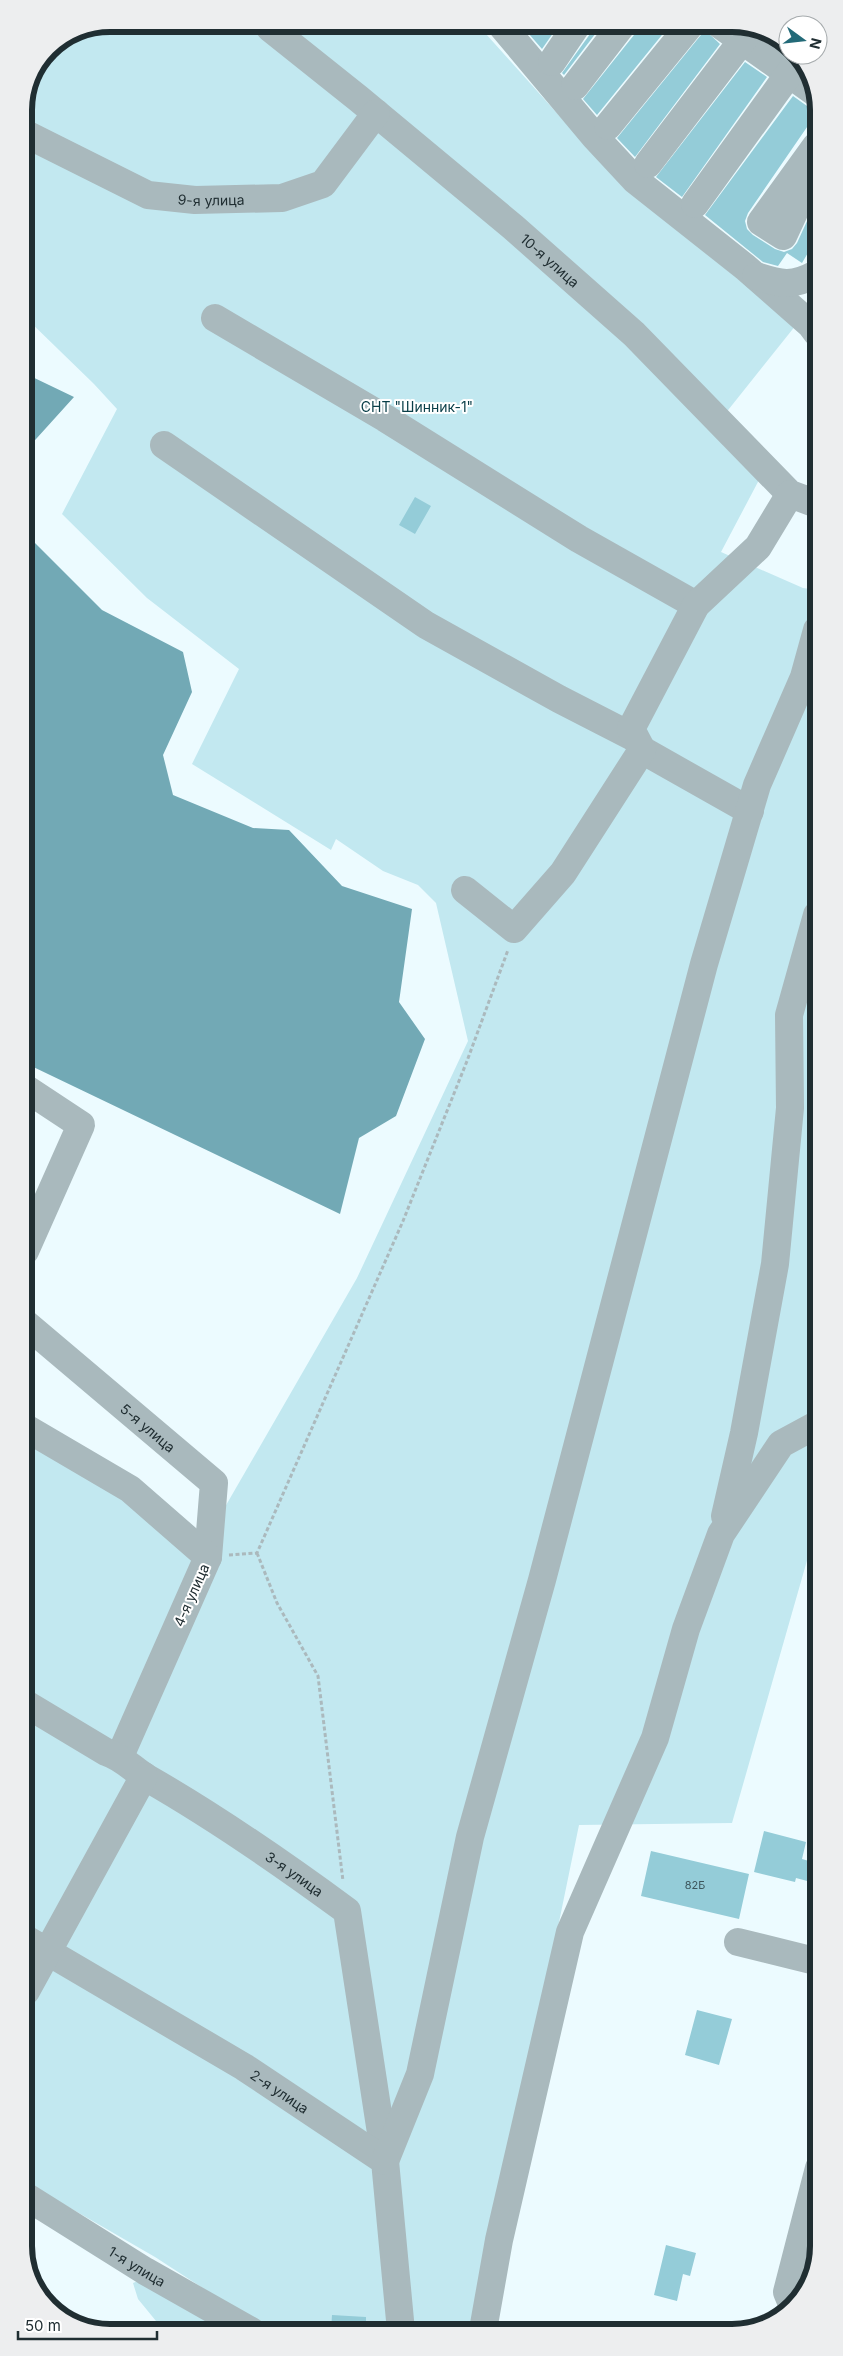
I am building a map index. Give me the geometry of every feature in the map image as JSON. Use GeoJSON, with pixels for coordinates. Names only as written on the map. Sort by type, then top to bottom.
{"type":"FeatureCollection","features":[{"type":"Feature","properties":{"kind":"lane","name":"10-я улица"},"geometry":{"type":"LineString","coordinates":[[276,33],[513,227],[634,334],[790,494],[810,501]]}},
{"type":"Feature","properties":{"kind":"lane"},"geometry":{"type":"LineString","coordinates":[[508,33],[595,137],[636,180],[755,275],[810,324]]}},
{"type":"Feature","properties":{"kind":"lane"},"geometry":{"type":"LineString","coordinates":[[552,62],[573,33]]}},
{"type":"Feature","properties":{"kind":"lane"},"geometry":{"type":"LineString","coordinates":[[575,86],[616,33]]}},
{"type":"Feature","properties":{"kind":"lane"},"geometry":{"type":"LineString","coordinates":[[608,126],[684,33]]}},
{"type":"Feature","properties":{"kind":"lane"},"geometry":{"type":"LineString","coordinates":[[648,164],[746,35],[794,68],[804,80]]}},
{"type":"Feature","properties":{"kind":"lane"},"geometry":{"type":"LineString","coordinates":[[695,204],[794,68]]}},
{"type":"Feature","properties":{"kind":"lane","name":"9-я улица"},"geometry":{"type":"LineString","coordinates":[[33,138],[148,195],[195,200],[282,198],[324,184],[376,113]]}},
{"type":"Feature","properties":{"kind":"lane"},"geometry":{"type":"LineString","coordinates":[[810,154],[761,222],[783,236],[810,178]]}},
{"type":"Feature","properties":{"kind":"lane"},"geometry":{"type":"LineString","coordinates":[[755,275],[780,284],[801,282],[810,277]]}},
{"type":"Feature","properties":{"kind":"lane"},"geometry":{"type":"LineString","coordinates":[[215,318],[385,418],[579,539],[696,605]]}},
{"type":"Feature","properties":{"kind":"lane"},"geometry":{"type":"LineString","coordinates":[[164,445],[426,625],[639,744],[750,811]]}},
{"type":"Feature","properties":{"kind":"lane"},"geometry":{"type":"LineString","coordinates":[[639,744],[631,729],[696,605],[758,547],[790,494]]}},
{"type":"Feature","properties":{"kind":"lane"},"geometry":{"type":"LineString","coordinates":[[385,2161],[420,2074],[470,1837],[542,1580],[704,964],[758,785],[804,677],[810,655]]}},
{"type":"Feature","properties":{"kind":"lane"},"geometry":{"type":"LineString","coordinates":[[465,890],[514,929],[563,873],[639,744]]}},
{"type":"Feature","properties":{"kind":"lane"},"geometry":{"type":"LineString","coordinates":[[484,2324],[499,2240],[570,1932],[655,1738],[686,1629],[721,1534],[744,1433],[775,1264],[790,1108],[789,1015],[810,940]]}},
{"type":"Feature","properties":{"kind":"lane"},"geometry":{"type":"LineString","coordinates":[[33,1093],[81,1125],[33,1233]]}},
{"type":"Feature","properties":{"kind":"lane","name":"5-я улица"},"geometry":{"type":"LineString","coordinates":[[33,1330],[214,1483],[208,1556]]}},
{"type":"Feature","properties":{"kind":"lane"},"geometry":{"type":"LineString","coordinates":[[721,1534],[781,1444],[810,1428]]}},
{"type":"Feature","properties":{"kind":"lane","name":"4-я улица"},"geometry":{"type":"LineString","coordinates":[[33,1432],[130,1489],[208,1556],[120,1756]]}},
{"type":"Feature","properties":{"kind":"lane","name":"3-я улица"},"geometry":{"type":"LineString","coordinates":[[33,1708],[106,1752],[120,1756],[144,1776],[203,1809],[347,1911]]}},
{"type":"Feature","properties":{"kind":"lane"},"geometry":{"type":"LineString","coordinates":[[33,1962],[37,1945],[144,1776]]}},
{"type":"Feature","properties":{"kind":"lane"},"geometry":{"type":"LineString","coordinates":[[347,1911],[385,2161],[399,2323]]}},
{"type":"Feature","properties":{"kind":"lane"},"geometry":{"type":"LineString","coordinates":[[738,1942],[810,1960]]}},
{"type":"Feature","properties":{"kind":"lane","name":"2-я улица"},"geometry":{"type":"LineString","coordinates":[[37,1945],[244,2067],[385,2161]]}},
{"type":"Feature","properties":{"kind":"lane","name":"1-я улица"},"geometry":{"type":"LineString","coordinates":[[33,2201],[145,2271],[237,2323]]}},
{"type":"Feature","properties":{"kind":"lane"},"geometry":{"type":"LineString","coordinates":[[790,2299],[787,2292],[810,2203]]}},
{"type":"Feature","properties":{"kind":"path"},"geometry":{"type":"LineString","coordinates":[[347,1911],[318,1676],[276,1603],[256,1553],[403,1221],[467,1061],[498,971],[520,922]]}},
{"type":"Feature","properties":{"kind":"path"},"geometry":{"type":"LineString","coordinates":[[208,1556],[256,1553]]}},
{"type":"Feature","properties":{"kind":"green space","name":"СНТ \"Шинник-1\""},"geometry":{"type":"Polygon","coordinates":[[[486,33],[623,187],[796,325],[717,424],[730,436],[723,445],[759,480],[721,552],[803,588],[810,589],[810,961],[798,946],[795,955],[810,980],[810,1550],[732,1823],[579,1825],[476,2324],[257,2323],[155,2257],[33,2186],[33,1442],[117,1488],[195,1559],[357,1278],[468,1041],[436,903],[418,885],[383,871],[336,839],[331,850],[192,764],[239,669],[147,598],[62,514],[117,409],[33,325],[33,105],[35,90],[49,63],[71,43],[95,34],[486,33]]]}},
{"type":"Feature","properties":{"kind":"green space"},"geometry":{"type":"Polygon","coordinates":[[[143,2279],[221,2323],[158,2323],[138,2299],[133,2283],[143,2279]]]}},
{"type":"Feature","properties":{"kind":"shaded area"},"geometry":{"type":"Polygon","coordinates":[[[33,377],[74,397],[33,442],[33,377]]]}},
{"type":"Feature","properties":{"kind":"shaded area"},"geometry":{"type":"Polygon","coordinates":[[[33,541],[102,610],[183,652],[192,692],[163,755],[173,795],[253,828],[289,830],[342,886],[412,909],[399,1002],[425,1039],[396,1116],[359,1138],[340,1214],[33,1067],[33,541]]]}},
{"type":"Feature","properties":{"kind":"building"},"geometry":{"type":"Polygon","coordinates":[[[528,33],[553,33],[542,49],[528,33]]]}},
{"type":"Feature","properties":{"kind":"building"},"geometry":{"type":"Polygon","coordinates":[[[596,33],[564,75],[562,73],[590,34],[596,33]]]}},
{"type":"Feature","properties":{"kind":"building"},"geometry":{"type":"Polygon","coordinates":[[[635,33],[664,33],[597,115],[583,99],[635,33]]]}},
{"type":"Feature","properties":{"kind":"building"},"geometry":{"type":"Polygon","coordinates":[[[703,33],[708,33],[720,44],[635,157],[617,138],[703,33]]]}},
{"type":"Feature","properties":{"kind":"building"},"geometry":{"type":"Polygon","coordinates":[[[745,62],[767,77],[682,197],[656,177],[745,62]]]}},
{"type":"Feature","properties":{"kind":"building"},"geometry":{"type":"Polygon","coordinates":[[[793,96],[810,107],[810,123],[748,213],[745,221],[747,229],[753,235],[775,249],[784,252],[792,249],[797,243],[810,215],[810,249],[802,263],[787,253],[778,266],[763,262],[705,215],[793,96]]]}},
{"type":"Feature","properties":{"kind":"building"},"geometry":{"type":"Polygon","coordinates":[[[415,497],[431,506],[415,534],[399,525],[415,497]]]}},
{"type":"Feature","properties":{"kind":"building"},"geometry":{"type":"Polygon","coordinates":[[[764,1831],[806,1842],[802,1859],[810,1861],[810,1882],[796,1878],[795,1882],[754,1872],[764,1831]]]}},
{"type":"Feature","properties":{"kind":"building"},"geometry":{"type":"Polygon","coordinates":[[[651,1851],[749,1874],[739,1919],[641,1896],[651,1851]]]}},
{"type":"Feature","properties":{"kind":"building"},"geometry":{"type":"Polygon","coordinates":[[[697,2010],[732,2019],[719,2065],[685,2055],[697,2010]]]}},
{"type":"Feature","properties":{"kind":"building"},"geometry":{"type":"Polygon","coordinates":[[[666,2245],[696,2253],[690,2276],[683,2274],[677,2301],[654,2295],[666,2245]]]}},
{"type":"Feature","properties":{"kind":"building"},"geometry":{"type":"Polygon","coordinates":[[[332,2315],[366,2317],[366,2323],[331,2323],[332,2315]]]}}]}
